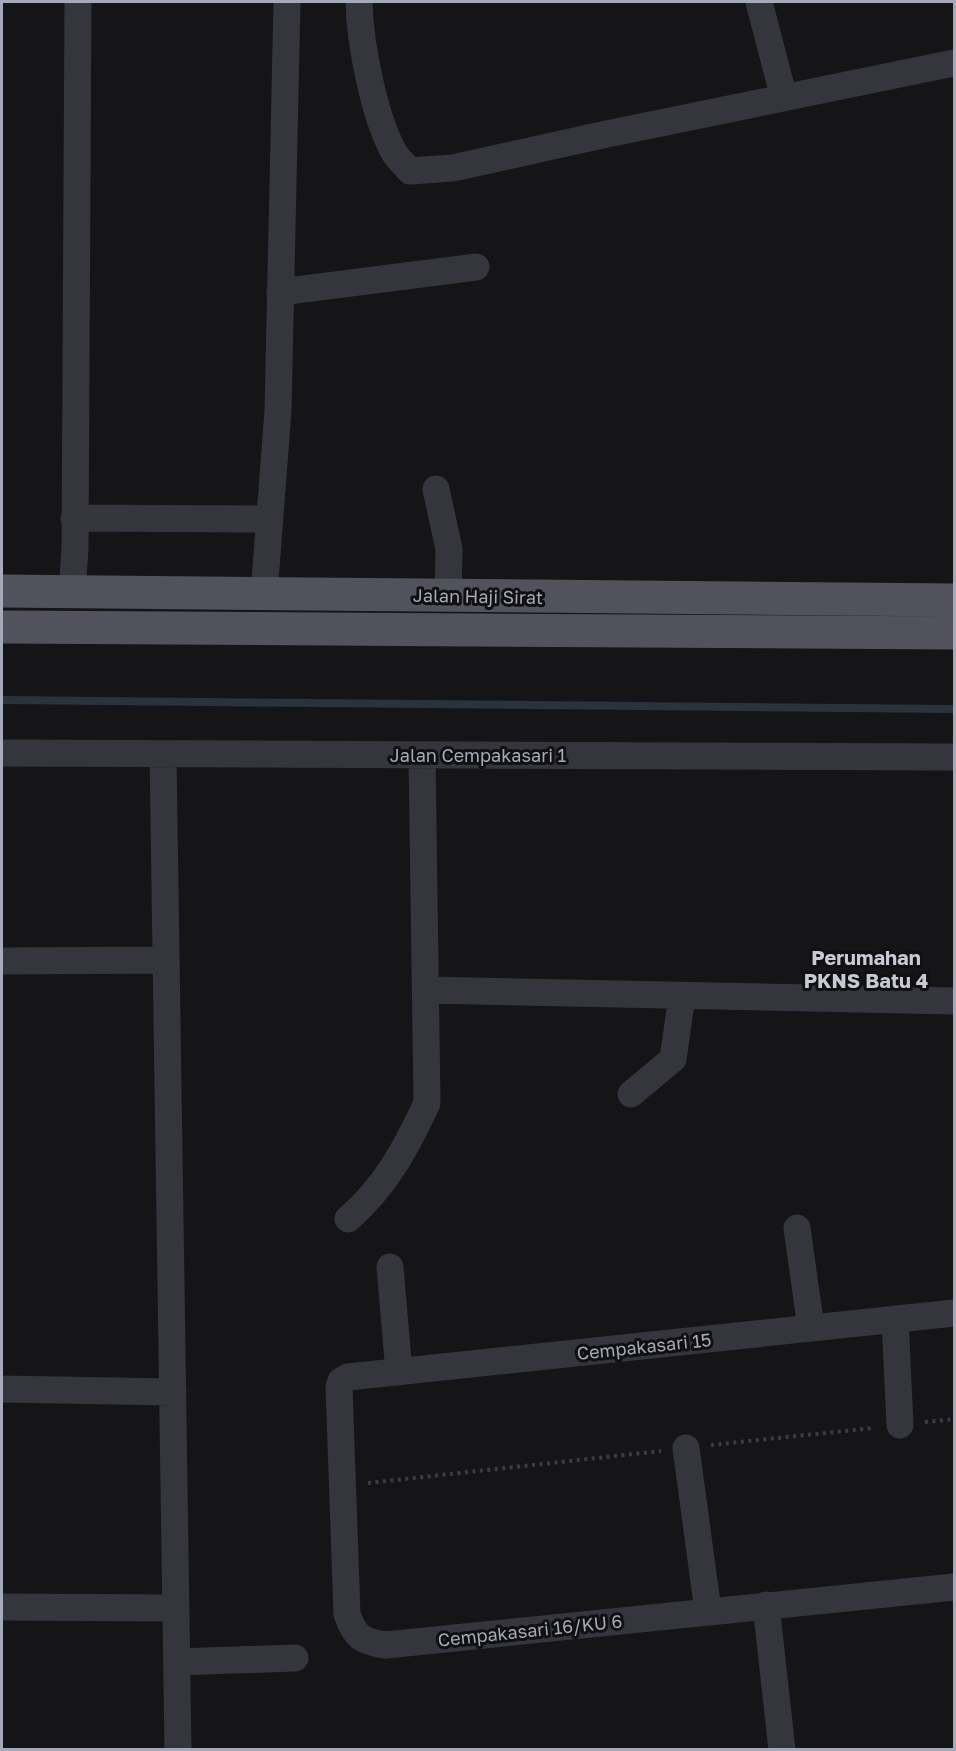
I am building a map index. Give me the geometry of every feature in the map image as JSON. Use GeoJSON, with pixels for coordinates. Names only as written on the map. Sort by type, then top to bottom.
{"type":"FeatureCollection","features":[{"type":"Feature","properties":{"kind":"main road","name":"Jalan Haji Sirat"},"geometry":{"type":"LineString","coordinates":[[2,591],[954,600]]}},
{"type":"Feature","properties":{"kind":"main road","name":"Jalan Haji Sirat"},"geometry":{"type":"LineString","coordinates":[[2,627],[954,633]]}},
{"type":"Feature","properties":{"kind":"street"},"geometry":{"type":"LineString","coordinates":[[72,592],[78,2]]}},
{"type":"Feature","properties":{"kind":"street"},"geometry":{"type":"LineString","coordinates":[[264,594],[278,411],[287,2]]}},
{"type":"Feature","properties":{"kind":"street"},"geometry":{"type":"LineString","coordinates":[[359,2],[360,26],[378,117],[396,154],[411,171],[453,168],[954,63]]}},
{"type":"Feature","properties":{"kind":"street"},"geometry":{"type":"LineString","coordinates":[[759,2],[784,98]]}},
{"type":"Feature","properties":{"kind":"street"},"geometry":{"type":"LineString","coordinates":[[280,292],[476,267]]}},
{"type":"Feature","properties":{"kind":"street"},"geometry":{"type":"LineString","coordinates":[[435,489],[449,549],[448,596]]}},
{"type":"Feature","properties":{"kind":"street"},"geometry":{"type":"LineString","coordinates":[[74,519],[269,519]]}},
{"type":"Feature","properties":{"kind":"street","name":"Jalan Cempakasari 1"},"geometry":{"type":"LineString","coordinates":[[2,753],[954,757]]}},
{"type":"Feature","properties":{"kind":"street"},"geometry":{"type":"LineString","coordinates":[[163,754],[178,1749]]}},
{"type":"Feature","properties":{"kind":"street"},"geometry":{"type":"LineString","coordinates":[[348,1219],[368,1202],[405,1151],[427,1103],[423,755]]}},
{"type":"Feature","properties":{"kind":"street"},"geometry":{"type":"LineString","coordinates":[[2,961],[166,960]]}},
{"type":"Feature","properties":{"kind":"street"},"geometry":{"type":"LineString","coordinates":[[427,990],[954,1001]]}},
{"type":"Feature","properties":{"kind":"street"},"geometry":{"type":"LineString","coordinates":[[631,1094],[673,1059],[682,996]]}},
{"type":"Feature","properties":{"kind":"street"},"geometry":{"type":"LineString","coordinates":[[797,1228],[811,1328]]}},
{"type":"Feature","properties":{"kind":"street"},"geometry":{"type":"LineString","coordinates":[[390,1267],[399,1372]]}},
{"type":"Feature","properties":{"kind":"street","name":"Cempakasari 15"},"geometry":{"type":"LineString","coordinates":[[339,1387],[341,1381],[348,1377],[954,1312]]}},
{"type":"Feature","properties":{"kind":"street"},"geometry":{"type":"LineString","coordinates":[[895,1319],[900,1425]]}},
{"type":"Feature","properties":{"kind":"street","name":"Cempakasari 16/KU 6"},"geometry":{"type":"LineString","coordinates":[[339,1387],[347,1614],[353,1630],[362,1639],[371,1643],[386,1646],[954,1587]]}},
{"type":"Feature","properties":{"kind":"street"},"geometry":{"type":"LineString","coordinates":[[2,1389],[173,1392]]}},
{"type":"Feature","properties":{"kind":"street"},"geometry":{"type":"LineString","coordinates":[[686,1448],[708,1611]]}},
{"type":"Feature","properties":{"kind":"street"},"geometry":{"type":"LineString","coordinates":[[766,1605],[782,1749]]}},
{"type":"Feature","properties":{"kind":"street"},"geometry":{"type":"LineString","coordinates":[[2,1607],[176,1608]]}},
{"type":"Feature","properties":{"kind":"street"},"geometry":{"type":"LineString","coordinates":[[177,1662],[295,1658]]}},
{"type":"Feature","properties":{"kind":"path"},"geometry":{"type":"LineString","coordinates":[[342,1486],[954,1419]]}},
{"type":"Feature","properties":{"kind":"waterway"},"geometry":{"type":"LineString","coordinates":[[2,700],[954,709]]}},
{"type":"Feature","properties":{"kind":"district","name":"Perumahan PKNS Batu 4"},"geometry":{"type":"Point","coordinates":[866,968]}}]}
